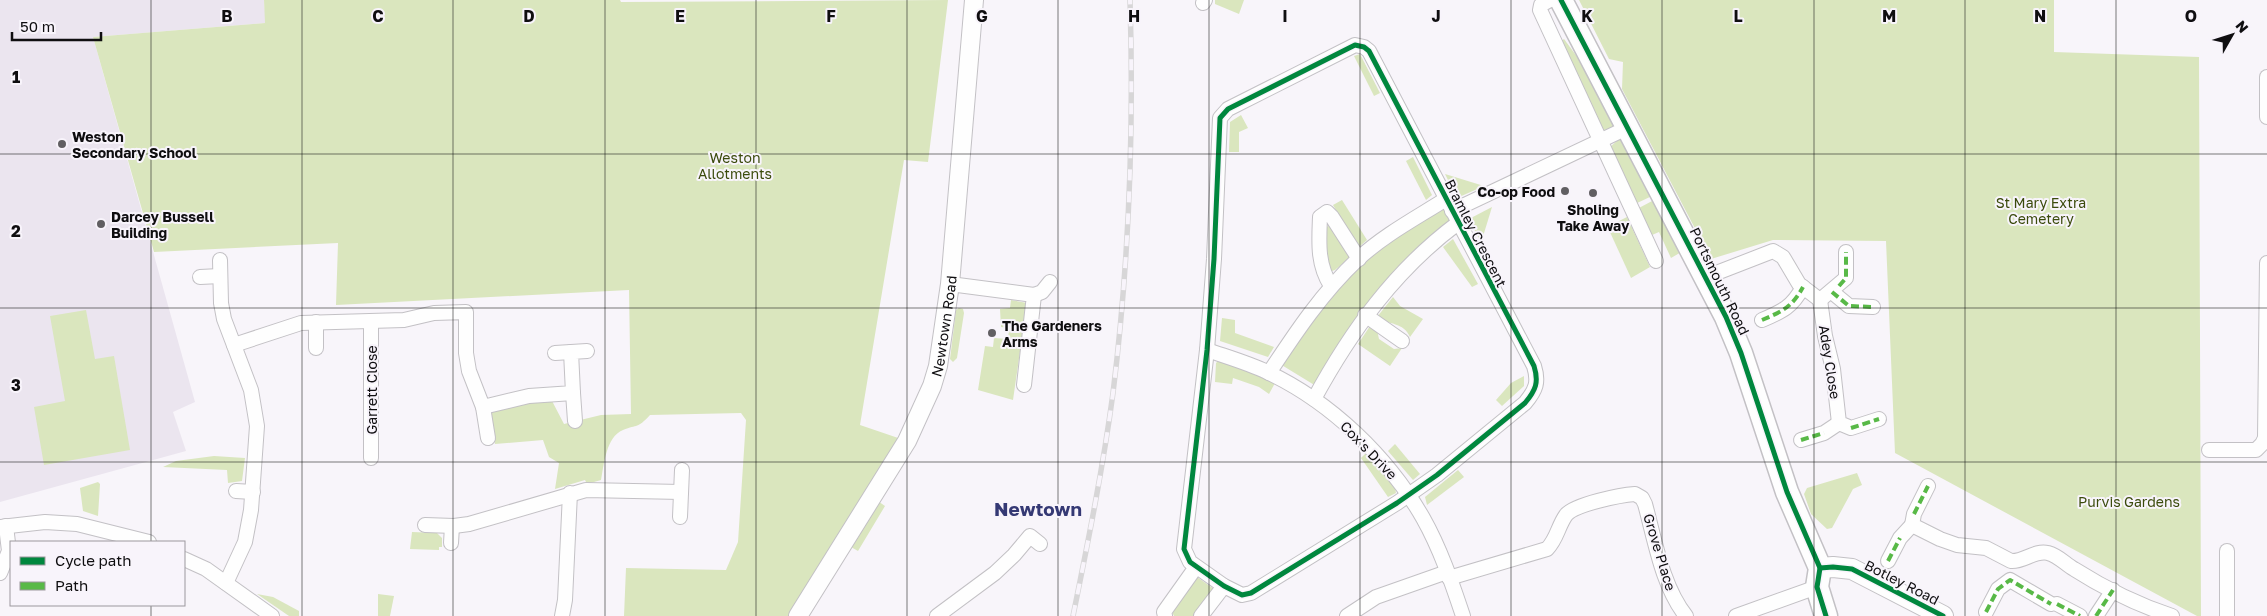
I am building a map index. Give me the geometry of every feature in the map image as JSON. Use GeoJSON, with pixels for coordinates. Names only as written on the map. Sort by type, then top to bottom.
{"type":"FeatureCollection","features":[{"type":"Feature","properties":{"kind":"main road","name":"Portsmouth Road"},"geometry":{"type":"LineString","coordinates":[[1561,0],[1706,277],[1739,346],[1818,577],[1826,616]]}},
{"type":"Feature","properties":{"kind":"main road","name":"Botley Road"},"geometry":{"type":"LineString","coordinates":[[1818,577],[1833,566],[1852,569],[1943,616]]}},
{"type":"Feature","properties":{"kind":"street","name":"Newtown Road"},"geometry":{"type":"LineString","coordinates":[[799,616],[907,441],[924,407],[938,366],[950,284],[974,0]]}},
{"type":"Feature","properties":{"kind":"street"},"geometry":{"type":"LineString","coordinates":[[1550,0],[1541,5],[1540,10],[1599,142],[1656,261]]}},
{"type":"Feature","properties":{"kind":"street","name":"Bramley Crescent"},"geometry":{"type":"LineString","coordinates":[[1355,45],[1360,45],[1369,51],[1452,211],[1534,366],[1538,379],[1535,392],[1525,403],[1437,475],[1380,515],[1251,593],[1242,595],[1224,586],[1190,562],[1184,549],[1207,350],[1216,218],[1220,118],[1228,109],[1355,45]]}},
{"type":"Feature","properties":{"kind":"street"},"geometry":{"type":"LineString","coordinates":[[2263,76],[2267,117]]}},
{"type":"Feature","properties":{"kind":"street"},"geometry":{"type":"LineString","coordinates":[[1269,372],[1307,316],[1331,286],[1359,259],[1392,233],[1452,211],[1629,128]]}},
{"type":"Feature","properties":{"kind":"street"},"geometry":{"type":"LineString","coordinates":[[1314,399],[1365,316],[1417,256],[1452,211]]}},
{"type":"Feature","properties":{"kind":"street"},"geometry":{"type":"LineString","coordinates":[[1331,286],[1323,274],[1319,259],[1320,216],[1323,213],[1326,212],[1332,217],[1359,259]]}},
{"type":"Feature","properties":{"kind":"street"},"geometry":{"type":"LineString","coordinates":[[1706,277],[1773,251],[1784,257],[1792,274],[1803,287],[1830,292],[1849,306],[1873,307]]}},
{"type":"Feature","properties":{"kind":"street"},"geometry":{"type":"LineString","coordinates":[[1830,292],[1846,278],[1846,252]]}},
{"type":"Feature","properties":{"kind":"street"},"geometry":{"type":"LineString","coordinates":[[220,260],[224,319],[251,390],[255,409],[255,458],[252,504],[245,542],[226,583]]}},
{"type":"Feature","properties":{"kind":"street"},"geometry":{"type":"LineString","coordinates":[[2209,450],[2256,450],[2262,444],[2266,428],[2267,263]]}},
{"type":"Feature","properties":{"kind":"street"},"geometry":{"type":"LineString","coordinates":[[200,276],[220,276]]}},
{"type":"Feature","properties":{"kind":"street"},"geometry":{"type":"LineString","coordinates":[[950,284],[1034,295],[1042,292],[1050,282]]}},
{"type":"Feature","properties":{"kind":"street"},"geometry":{"type":"LineString","coordinates":[[1762,320],[1785,310],[1794,303],[1803,287]]}},
{"type":"Feature","properties":{"kind":"street","name":"Adey Close"},"geometry":{"type":"LineString","coordinates":[[1830,292],[1825,336],[1845,426]]}},
{"type":"Feature","properties":{"kind":"street"},"geometry":{"type":"LineString","coordinates":[[1024,385],[1034,295]]}},
{"type":"Feature","properties":{"kind":"street"},"geometry":{"type":"LineString","coordinates":[[234,345],[289,325],[316,322],[404,320],[434,313],[466,312],[466,353],[469,371],[483,408],[488,438]]}},
{"type":"Feature","properties":{"kind":"street"},"geometry":{"type":"LineString","coordinates":[[1365,316],[1402,341]]}},
{"type":"Feature","properties":{"kind":"street"},"geometry":{"type":"LineString","coordinates":[[316,322],[316,348]]}},
{"type":"Feature","properties":{"kind":"street","name":"Garrett Close"},"geometry":{"type":"LineString","coordinates":[[371,322],[371,458]]}},
{"type":"Feature","properties":{"kind":"street","name":"Cox's Drive"},"geometry":{"type":"LineString","coordinates":[[1207,350],[1269,372],[1314,399],[1368,445],[1409,495],[1424,520],[1448,575],[1463,616]]}},
{"type":"Feature","properties":{"kind":"street"},"geometry":{"type":"LineString","coordinates":[[555,353],[587,351]]}},
{"type":"Feature","properties":{"kind":"street"},"geometry":{"type":"LineString","coordinates":[[571,352],[575,421]]}},
{"type":"Feature","properties":{"kind":"street"},"geometry":{"type":"LineString","coordinates":[[483,408],[529,396],[573,393]]}},
{"type":"Feature","properties":{"kind":"street"},"geometry":{"type":"LineString","coordinates":[[1801,440],[1845,426],[1879,419]]}},
{"type":"Feature","properties":{"kind":"street"},"geometry":{"type":"LineString","coordinates":[[680,517],[682,470]]}},
{"type":"Feature","properties":{"kind":"street"},"geometry":{"type":"LineString","coordinates":[[1888,561],[1900,538],[1913,520],[1928,486]]}},
{"type":"Feature","properties":{"kind":"street"},"geometry":{"type":"LineString","coordinates":[[425,525],[452,526],[487,518],[570,493],[601,489],[681,492]]}},
{"type":"Feature","properties":{"kind":"street"},"geometry":{"type":"LineString","coordinates":[[236,491],[252,492]]}},
{"type":"Feature","properties":{"kind":"street"},"geometry":{"type":"LineString","coordinates":[[562,616],[565,600],[570,493]]}},
{"type":"Feature","properties":{"kind":"street","name":"Grove Place"},"geometry":{"type":"LineString","coordinates":[[1448,575],[1547,548],[1554,542],[1564,517],[1569,512],[1599,502],[1636,494],[1642,498],[1645,504],[1667,581],[1677,605],[1686,616]]}},
{"type":"Feature","properties":{"kind":"street"},"geometry":{"type":"LineString","coordinates":[[1913,520],[1940,539],[1957,545],[1986,548],[2011,561],[2016,561],[2038,552],[2048,553],[2056,556],[2073,569],[2144,606],[2172,616]]}},
{"type":"Feature","properties":{"kind":"street"},"geometry":{"type":"LineString","coordinates":[[0,574],[9,551],[3,526],[45,522],[76,524],[145,541]]}},
{"type":"Feature","properties":{"kind":"street"},"geometry":{"type":"LineString","coordinates":[[450,544],[452,526]]}},
{"type":"Feature","properties":{"kind":"street"},"geometry":{"type":"LineString","coordinates":[[937,616],[995,573],[1030,536],[1040,544]]}},
{"type":"Feature","properties":{"kind":"street"},"geometry":{"type":"LineString","coordinates":[[2227,551],[2227,616]]}},
{"type":"Feature","properties":{"kind":"street"},"geometry":{"type":"LineString","coordinates":[[185,559],[206,569],[272,616]]}},
{"type":"Feature","properties":{"kind":"street"},"geometry":{"type":"LineString","coordinates":[[2010,580],[2011,561]]}},
{"type":"Feature","properties":{"kind":"street"},"geometry":{"type":"LineString","coordinates":[[1165,616],[1164,612],[1196,567]]}},
{"type":"Feature","properties":{"kind":"street"},"geometry":{"type":"LineString","coordinates":[[1347,616],[1376,598],[1448,575]]}},
{"type":"Feature","properties":{"kind":"street"},"geometry":{"type":"LineString","coordinates":[[1736,616],[1818,577]]}},
{"type":"Feature","properties":{"kind":"street"},"geometry":{"type":"LineString","coordinates":[[2010,580],[2080,616]]}},
{"type":"Feature","properties":{"kind":"street"},"geometry":{"type":"LineString","coordinates":[[1986,612],[1998,589],[2010,580]]}},
{"type":"Feature","properties":{"kind":"street"},"geometry":{"type":"LineString","coordinates":[[1201,616],[1224,586]]}},
{"type":"Feature","properties":{"kind":"street"},"geometry":{"type":"LineString","coordinates":[[2096,616],[2113,590]]}},
{"type":"Feature","properties":{"kind":"shaded area","name":"Weston Secondary School"},"geometry":{"type":"Polygon","coordinates":[[[0,0],[264,0],[266,23],[93,37],[195,402],[173,412],[186,451],[0,502],[0,0]]]}},
{"type":"Feature","properties":{"kind":"green space","name":"Weston Allotments"},"geometry":{"type":"Polygon","coordinates":[[[264,0],[620,0],[621,2],[948,0],[928,162],[904,160],[860,425],[907,441],[872,497],[885,506],[858,551],[844,543],[792,616],[624,616],[626,568],[726,570],[738,542],[746,420],[741,413],[650,415],[640,424],[623,430],[613,439],[609,445],[601,480],[587,484],[585,480],[555,489],[559,463],[549,457],[543,440],[495,444],[490,417],[491,412],[521,404],[551,399],[564,424],[601,415],[631,414],[629,290],[336,305],[338,243],[154,252],[93,37],[265,23],[264,0]]]}},
{"type":"Feature","properties":{"kind":"green space"},"geometry":{"type":"Polygon","coordinates":[[[1215,0],[1244,0],[1239,14],[1215,4],[1215,0]]]}},
{"type":"Feature","properties":{"kind":"green space","name":"St Mary Extra Cemetery"},"geometry":{"type":"Polygon","coordinates":[[[1579,0],[2054,0],[2054,52],[2199,57],[2201,616],[2197,616],[1895,453],[1886,241],[1773,240],[1711,259],[1622,89],[1623,62],[1609,59],[1579,0]]]}},
{"type":"Feature","properties":{"kind":"green space"},"geometry":{"type":"Polygon","coordinates":[[[1564,39],[1589,73],[1614,126],[1612,129],[1603,130],[1560,42],[1564,39]]]}},
{"type":"Feature","properties":{"kind":"green space"},"geometry":{"type":"Polygon","coordinates":[[[1360,54],[1380,93],[1374,96],[1354,56],[1360,54]]]}},
{"type":"Feature","properties":{"kind":"green space"},"geometry":{"type":"Polygon","coordinates":[[[1241,115],[1248,128],[1239,132],[1239,152],[1229,152],[1230,122],[1241,115]]]}},
{"type":"Feature","properties":{"kind":"green space"},"geometry":{"type":"Polygon","coordinates":[[[1618,140],[1622,140],[1652,196],[1635,204],[1610,147],[1618,140]]]}},
{"type":"Feature","properties":{"kind":"green space"},"geometry":{"type":"Polygon","coordinates":[[[1413,157],[1432,195],[1426,200],[1406,161],[1413,157]]]}},
{"type":"Feature","properties":{"kind":"green space"},"geometry":{"type":"Polygon","coordinates":[[[1445,174],[1484,186],[1457,198],[1445,174]]]}},
{"type":"Feature","properties":{"kind":"green space"},"geometry":{"type":"Polygon","coordinates":[[[1342,200],[1367,240],[1359,247],[1333,205],[1342,200]]]}},
{"type":"Feature","properties":{"kind":"green space"},"geometry":{"type":"Polygon","coordinates":[[[1654,200],[1683,251],[1671,258],[1659,232],[1652,235],[1649,233],[1637,209],[1654,200]]]}},
{"type":"Feature","properties":{"kind":"green space"},"geometry":{"type":"Polygon","coordinates":[[[1492,207],[1481,243],[1469,219],[1492,207]]]}},
{"type":"Feature","properties":{"kind":"green space"},"geometry":{"type":"Polygon","coordinates":[[[1444,209],[1449,215],[1450,221],[1316,386],[1280,364],[1321,305],[1367,258],[1437,210],[1444,209]]]}},
{"type":"Feature","properties":{"kind":"green space"},"geometry":{"type":"Polygon","coordinates":[[[1627,217],[1650,267],[1631,278],[1609,230],[1611,225],[1627,217]]]}},
{"type":"Feature","properties":{"kind":"green space"},"geometry":{"type":"Polygon","coordinates":[[[1330,224],[1350,257],[1332,271],[1326,262],[1324,230],[1330,224]]]}},
{"type":"Feature","properties":{"kind":"green space"},"geometry":{"type":"Polygon","coordinates":[[[1453,239],[1478,284],[1472,287],[1443,247],[1453,239]]]}},
{"type":"Feature","properties":{"kind":"green space"},"geometry":{"type":"Polygon","coordinates":[[[1393,297],[1400,306],[1423,319],[1410,337],[1400,326],[1377,317],[1393,297]]]}},
{"type":"Feature","properties":{"kind":"green space"},"geometry":{"type":"Polygon","coordinates":[[[1011,300],[1027,303],[1013,400],[978,390],[985,346],[993,347],[994,338],[1008,339],[1009,328],[1001,327],[1000,309],[1010,308],[1011,300]]]}},
{"type":"Feature","properties":{"kind":"green space"},"geometry":{"type":"Polygon","coordinates":[[[959,308],[963,309],[964,313],[957,358],[953,362],[950,359],[956,310],[959,308]]]}},
{"type":"Feature","properties":{"kind":"green space"},"geometry":{"type":"Polygon","coordinates":[[[86,310],[95,359],[114,356],[130,450],[44,465],[34,407],[65,401],[50,316],[86,310]]]}},
{"type":"Feature","properties":{"kind":"green space"},"geometry":{"type":"Polygon","coordinates":[[[1222,318],[1235,320],[1235,333],[1274,347],[1268,357],[1220,341],[1222,318]]]}},
{"type":"Feature","properties":{"kind":"green space"},"geometry":{"type":"Polygon","coordinates":[[[1370,326],[1377,330],[1379,339],[1394,349],[1402,348],[1390,366],[1358,344],[1370,326]]]}},
{"type":"Feature","properties":{"kind":"green space"},"geometry":{"type":"Polygon","coordinates":[[[1218,361],[1275,383],[1269,394],[1259,387],[1233,378],[1232,384],[1215,382],[1216,363],[1218,361]]]}},
{"type":"Feature","properties":{"kind":"green space"},"geometry":{"type":"Polygon","coordinates":[[[1524,376],[1524,386],[1502,406],[1496,400],[1511,383],[1524,376]]]}},
{"type":"Feature","properties":{"kind":"green space"},"geometry":{"type":"Polygon","coordinates":[[[1395,444],[1420,474],[1413,480],[1388,451],[1395,444]]]}},
{"type":"Feature","properties":{"kind":"green space"},"geometry":{"type":"Polygon","coordinates":[[[1366,453],[1395,487],[1396,493],[1388,497],[1361,458],[1366,453]]]}},
{"type":"Feature","properties":{"kind":"green space"},"geometry":{"type":"Polygon","coordinates":[[[214,456],[245,458],[242,481],[228,483],[227,470],[163,467],[176,461],[214,456]]]}},
{"type":"Feature","properties":{"kind":"green space"},"geometry":{"type":"Polygon","coordinates":[[[1458,470],[1464,477],[1427,505],[1425,497],[1458,470]]]}},
{"type":"Feature","properties":{"kind":"green space"},"geometry":{"type":"Polygon","coordinates":[[[1857,473],[1862,485],[1853,489],[1832,528],[1827,529],[1811,514],[1804,494],[1807,488],[1857,473]]]}},
{"type":"Feature","properties":{"kind":"green space"},"geometry":{"type":"Polygon","coordinates":[[[98,482],[100,484],[98,516],[83,511],[80,488],[98,482]]]}},
{"type":"Feature","properties":{"kind":"green space"},"geometry":{"type":"Polygon","coordinates":[[[412,532],[437,533],[442,538],[442,547],[439,547],[439,550],[410,549],[412,532]]]}},
{"type":"Feature","properties":{"kind":"green space"},"geometry":{"type":"Polygon","coordinates":[[[1197,577],[1214,589],[1195,616],[1174,616],[1172,612],[1197,577]]]}},
{"type":"Feature","properties":{"kind":"green space"},"geometry":{"type":"Polygon","coordinates":[[[257,594],[273,597],[299,611],[299,616],[289,616],[257,594]]]}},
{"type":"Feature","properties":{"kind":"green space"},"geometry":{"type":"Polygon","coordinates":[[[378,594],[394,596],[390,616],[378,616],[378,594]]]}},
{"type":"Feature","properties":{"kind":"railway"},"geometry":{"type":"LineString","coordinates":[[1073,616],[1105,449],[1123,295],[1131,148],[1130,0]]}},
{"type":"Feature","properties":{"kind":"marked path"},"geometry":{"type":"LineString","coordinates":[[1839,286],[1846,278],[1846,252]]}},
{"type":"Feature","properties":{"kind":"marked path"},"geometry":{"type":"LineString","coordinates":[[1762,320],[1776,314],[1791,304],[1803,287]]}},
{"type":"Feature","properties":{"kind":"marked path"},"geometry":{"type":"LineString","coordinates":[[1832,292],[1849,306],[1873,307]]}},
{"type":"Feature","properties":{"kind":"marked path"},"geometry":{"type":"LineString","coordinates":[[1851,428],[1879,419]]}},
{"type":"Feature","properties":{"kind":"marked path"},"geometry":{"type":"LineString","coordinates":[[1801,440],[1824,433]]}},
{"type":"Feature","properties":{"kind":"marked path"},"geometry":{"type":"LineString","coordinates":[[1914,514],[1928,486]]}},
{"type":"Feature","properties":{"kind":"marked path"},"geometry":{"type":"LineString","coordinates":[[1888,561],[1900,538]]}},
{"type":"Feature","properties":{"kind":"marked path"},"geometry":{"type":"LineString","coordinates":[[1986,612],[1998,589],[2010,580],[2051,604]]}},
{"type":"Feature","properties":{"kind":"marked path"},"geometry":{"type":"LineString","coordinates":[[2096,616],[2113,590]]}},
{"type":"Feature","properties":{"kind":"marked path"},"geometry":{"type":"LineString","coordinates":[[2057,604],[2080,616]]}},
{"type":"Feature","properties":{"kind":"cycle path"},"geometry":{"type":"LineString","coordinates":[[1561,0],[1726,317],[1741,353],[1787,492],[1820,568],[1817,587],[1826,616]]}},
{"type":"Feature","properties":{"kind":"cycle path"},"geometry":{"type":"LineString","coordinates":[[1355,45],[1364,47],[1369,51],[1534,366],[1536,386],[1525,403],[1437,475],[1397,503],[1251,593],[1242,595],[1224,586],[1190,562],[1184,549],[1207,350],[1214,259],[1220,118],[1228,109],[1355,45]]}},
{"type":"Feature","properties":{"kind":"cycle path"},"geometry":{"type":"LineString","coordinates":[[1820,568],[1852,569],[1943,616]]}},
{"type":"Feature","properties":{"kind":"place","name":"Weston Secondary School"},"geometry":{"type":"Point","coordinates":[62,144]}},
{"type":"Feature","properties":{"kind":"place","name":"Co-op Food"},"geometry":{"type":"Point","coordinates":[1565,191]}},
{"type":"Feature","properties":{"kind":"place","name":"Sholing Take Away"},"geometry":{"type":"Point","coordinates":[1593,193]}},
{"type":"Feature","properties":{"kind":"place","name":"Darcey Bussell Building"},"geometry":{"type":"Point","coordinates":[101,224]}},
{"type":"Feature","properties":{"kind":"place","name":"The Gardeners Arms"},"geometry":{"type":"Point","coordinates":[992,333]}},
{"type":"Feature","properties":{"kind":"district","name":"Newtown"},"geometry":{"type":"Point","coordinates":[1038,508]}},
{"type":"Feature","properties":{"kind":"park label","name":"Purvis Gardens"},"geometry":{"type":"Point","coordinates":[2129,501]}}]}
